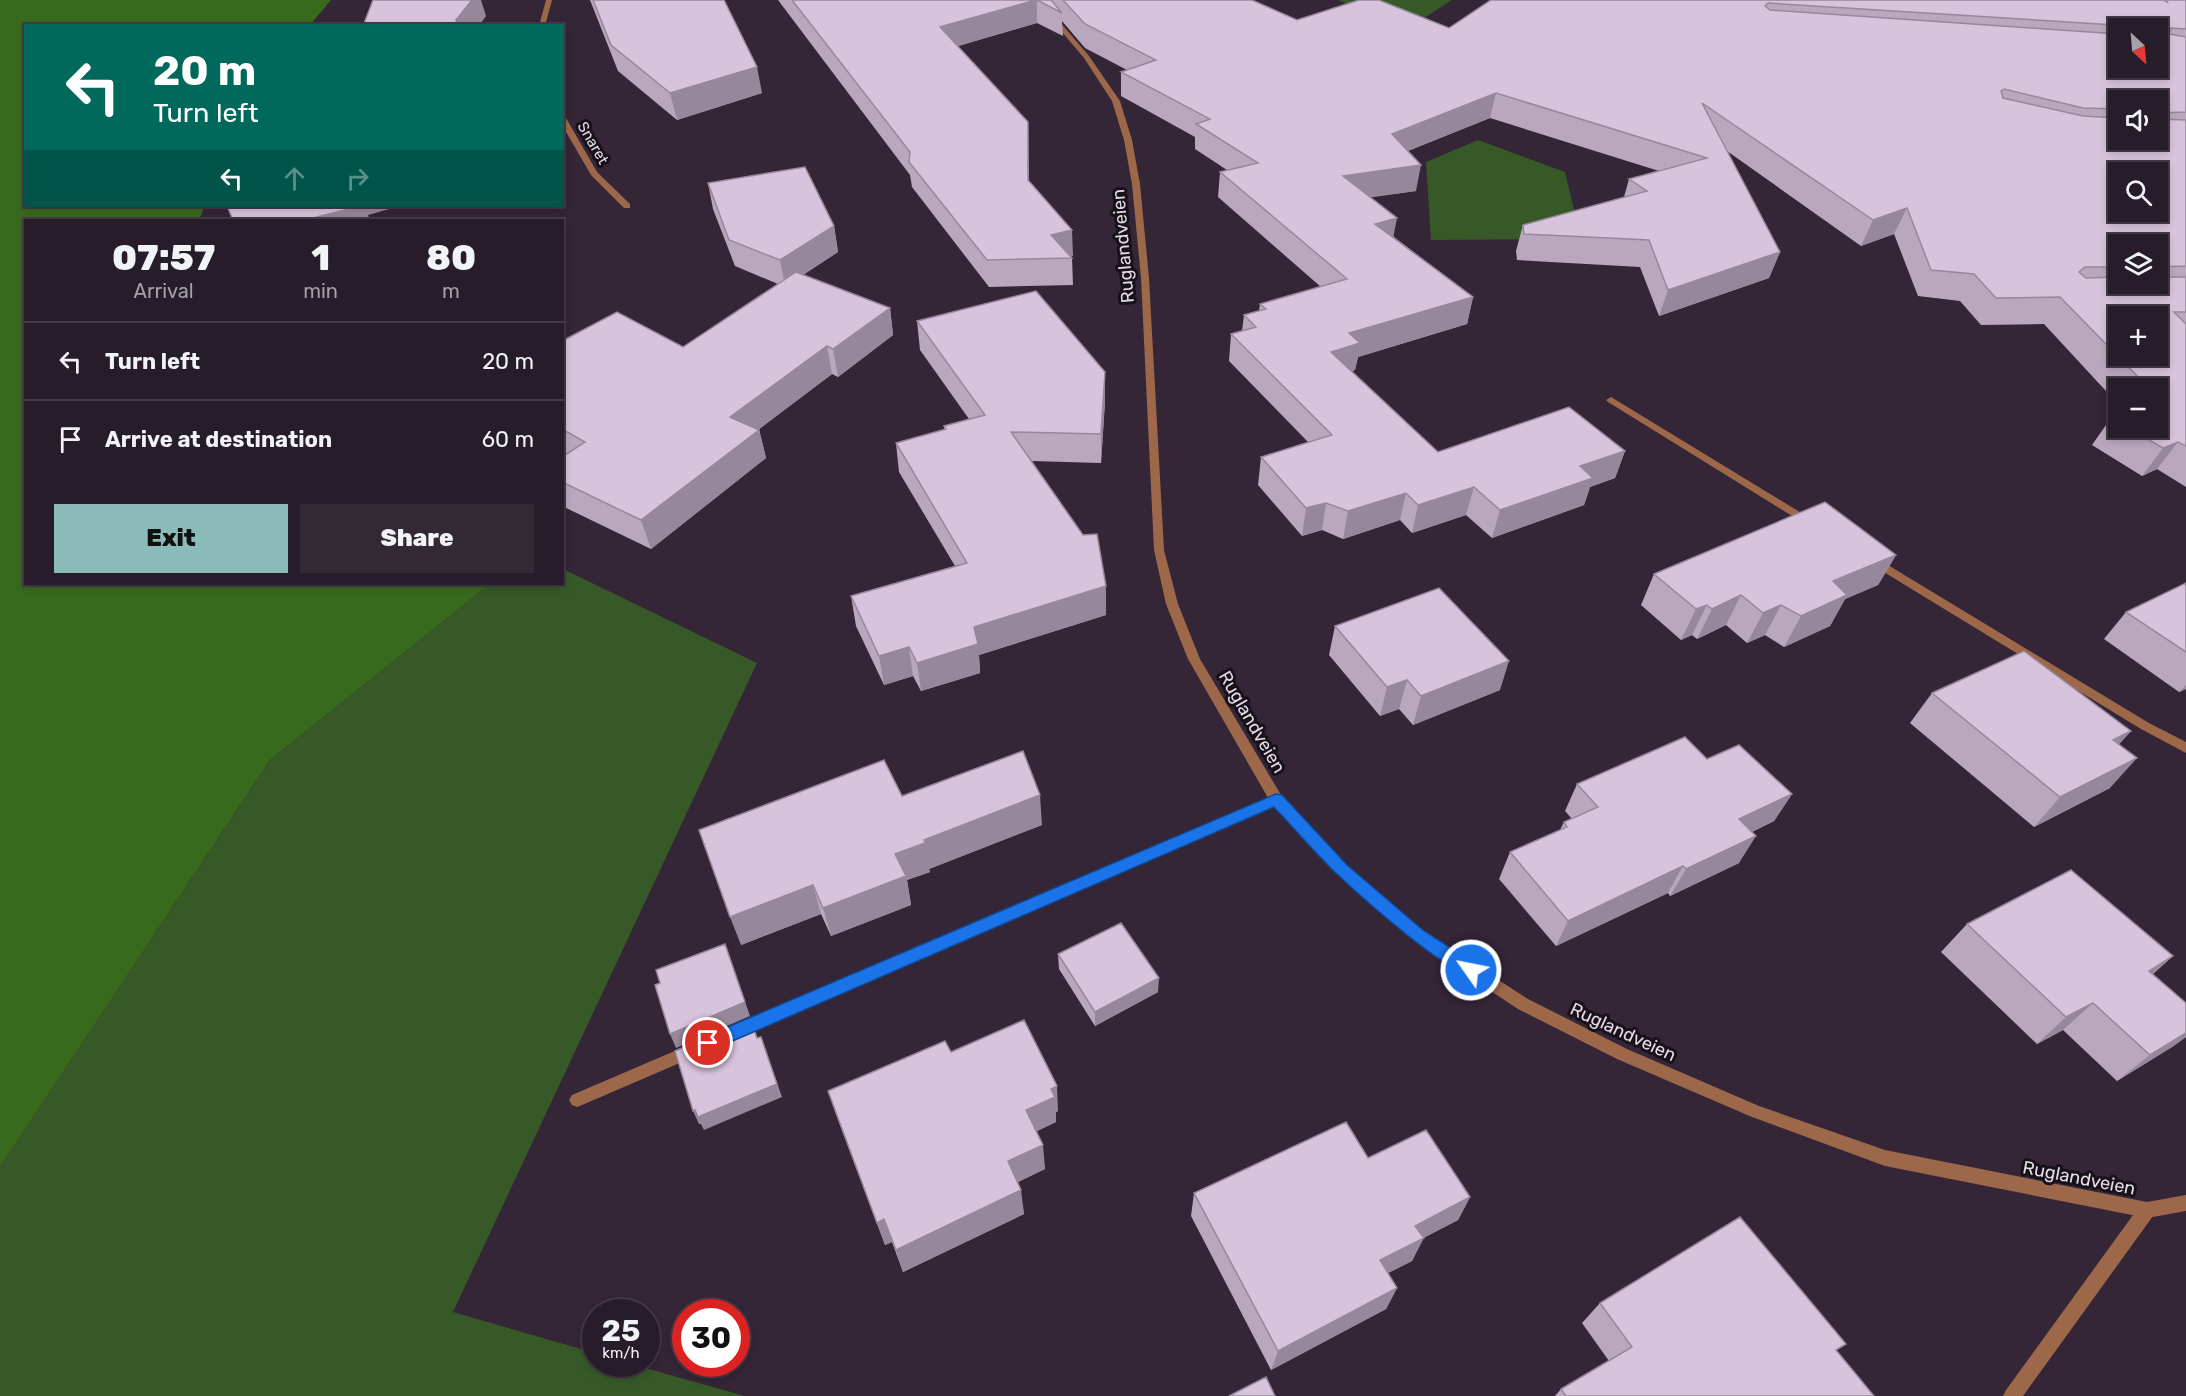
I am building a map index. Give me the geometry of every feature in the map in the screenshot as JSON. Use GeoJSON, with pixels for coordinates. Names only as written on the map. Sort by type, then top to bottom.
{"type":"FeatureCollection","features":[{"type":"Feature","properties":{"kind":"street"},"geometry":{"type":"LineString","coordinates":[[543,24],[549,0]]}},
{"type":"Feature","properties":{"kind":"street","name":"Ruglandveien"},"geometry":{"type":"LineString","coordinates":[[1038,0],[1059,21],[1116,101],[1128,140],[1136,183],[1145,278],[1159,550],[1172,604],[1194,659],[1276,799],[1341,869],[1419,936],[1524,1004],[1622,1054],[1757,1112],[1885,1158],[2147,1210],[2186,1203]]}},
{"type":"Feature","properties":{"kind":"street","name":"Snaret"},"geometry":{"type":"LineString","coordinates":[[564,121],[594,173],[627,206]]}},
{"type":"Feature","properties":{"kind":"street"},"geometry":{"type":"LineString","coordinates":[[1611,400],[1818,527]]}},
{"type":"Feature","properties":{"kind":"street"},"geometry":{"type":"LineString","coordinates":[[1858,552],[2145,726],[2186,748]]}},
{"type":"Feature","properties":{"kind":"street"},"geometry":{"type":"LineString","coordinates":[[730,1034],[1276,799]]}},
{"type":"Feature","properties":{"kind":"street"},"geometry":{"type":"LineString","coordinates":[[577,1100],[708,1043]]}},
{"type":"Feature","properties":{"kind":"street"},"geometry":{"type":"LineString","coordinates":[[2012,1396],[2147,1210]]}},
{"type":"Feature","properties":{"kind":"green space"},"geometry":{"type":"Polygon","coordinates":[[[0,0],[331,0],[311,24],[24,24],[24,207],[205,207],[199,219],[24,219],[24,585],[489,585],[270,760],[0,1167],[0,0]]]}},
{"type":"Feature","properties":{"kind":"green space"},"geometry":{"type":"Polygon","coordinates":[[[1338,0],[1452,0],[1406,30],[1338,0]]]}},
{"type":"Feature","properties":{"kind":"green space"},"geometry":{"type":"Polygon","coordinates":[[[1478,140],[1565,172],[1581,239],[1431,240],[1426,162],[1478,140]]]}},
{"type":"Feature","properties":{"kind":"green space"},"geometry":{"type":"Polygon","coordinates":[[[564,569],[757,663],[453,1312],[582,1349],[582,1377],[660,1377],[660,1372],[745,1396],[0,1396],[0,1167],[270,760],[489,585],[564,585],[564,569]]]}},
{"type":"Feature","properties":{"kind":"building"},"geometry":{"type":"Polygon","coordinates":[[[373,0],[472,0],[456,20],[457,24],[364,24],[373,0]]]}},
{"type":"Feature","properties":{"kind":"building"},"geometry":{"type":"Polygon","coordinates":[[[593,0],[724,0],[757,67],[670,93],[611,45],[593,0]]]}},
{"type":"Feature","properties":{"kind":"building"},"geometry":{"type":"Polygon","coordinates":[[[792,0],[1036,0],[940,27],[1028,122],[1028,180],[1072,230],[1051,235],[1072,258],[987,260],[909,162],[910,152],[792,0]]]}},
{"type":"Feature","properties":{"kind":"building"},"geometry":{"type":"Polygon","coordinates":[[[1037,0],[1051,0],[1062,13],[1037,0]]]}},
{"type":"Feature","properties":{"kind":"building"},"geometry":{"type":"Polygon","coordinates":[[[1063,0],[1252,0],[1297,20],[1359,0],[1379,0],[1449,28],[1491,0],[2164,0],[2167,2],[2166,0],[2186,0],[2186,29],[2171,28],[2169,34],[2186,37],[2186,112],[2168,113],[2168,90],[2108,90],[2108,109],[2083,108],[2004,89],[2001,91],[2003,98],[2083,116],[2108,117],[2108,150],[2168,150],[2168,119],[2186,120],[2186,266],[2168,267],[2168,234],[2108,234],[2108,267],[2085,267],[2079,272],[2086,278],[2108,277],[2108,294],[2168,294],[2168,277],[2186,277],[2186,312],[2174,312],[2186,324],[2186,446],[2178,442],[2163,448],[2146,438],[2168,438],[2168,378],[2139,378],[2127,366],[2168,366],[2168,306],[2108,306],[2108,346],[2060,297],[1996,298],[1974,274],[1931,270],[1907,208],[1873,220],[1702,103],[1780,252],[1668,290],[1649,240],[1524,234],[1523,225],[1647,191],[1629,179],[1707,158],[1496,93],[1392,134],[1421,165],[1343,176],[1397,218],[1375,224],[1473,297],[1349,333],[1360,343],[1331,352],[1438,452],[1569,407],[1625,451],[1580,466],[1593,478],[1500,510],[1474,487],[1418,505],[1406,493],[1348,511],[1326,503],[1306,508],[1261,457],[1332,435],[1231,334],[1256,327],[1244,315],[1266,309],[1260,304],[1347,279],[1220,172],[1258,163],[1196,124],[1210,119],[1121,72],[1156,60],[1085,24],[1063,0]]]}},
{"type":"Feature","properties":{"kind":"building"},"geometry":{"type":"Polygon","coordinates":[[[805,167],[834,226],[780,260],[729,240],[708,183],[805,167]]]}},
{"type":"Feature","properties":{"kind":"building"},"geometry":{"type":"Polygon","coordinates":[[[227,207],[357,207],[309,219],[233,219],[227,207]]]}},
{"type":"Feature","properties":{"kind":"building"},"geometry":{"type":"Polygon","coordinates":[[[796,272],[890,308],[833,349],[827,346],[730,417],[759,430],[641,520],[564,483],[564,456],[585,442],[564,430],[564,340],[617,312],[683,347],[796,272]]]}},
{"type":"Feature","properties":{"kind":"building"},"geometry":{"type":"Polygon","coordinates":[[[1036,291],[1105,372],[1101,434],[1011,432],[1083,535],[1097,534],[1106,586],[974,627],[978,644],[917,663],[909,647],[879,656],[851,596],[967,563],[896,443],[946,429],[944,426],[985,415],[917,321],[1036,291]]]}},
{"type":"Feature","properties":{"kind":"building"},"geometry":{"type":"Polygon","coordinates":[[[1825,502],[1896,555],[1833,581],[1847,595],[1801,616],[1781,605],[1763,613],[1741,595],[1712,609],[1707,605],[1696,609],[1654,574],[1825,502]]]}},
{"type":"Feature","properties":{"kind":"building"},"geometry":{"type":"Polygon","coordinates":[[[2186,583],[2186,652],[2126,612],[2186,583]]]}},
{"type":"Feature","properties":{"kind":"building"},"geometry":{"type":"Polygon","coordinates":[[[1439,588],[1509,661],[1421,696],[1407,680],[1387,687],[1335,626],[1439,588]]]}},
{"type":"Feature","properties":{"kind":"building"},"geometry":{"type":"Polygon","coordinates":[[[2024,651],[2131,731],[2113,740],[2137,758],[2060,797],[1932,693],[2024,651]]]}},
{"type":"Feature","properties":{"kind":"building"},"geometry":{"type":"Polygon","coordinates":[[[1685,737],[1707,759],[1739,745],[1792,794],[1739,819],[1756,836],[1686,869],[1683,866],[1568,921],[1510,852],[1567,827],[1564,822],[1598,807],[1577,784],[1685,737]]]}},
{"type":"Feature","properties":{"kind":"building"},"geometry":{"type":"Polygon","coordinates":[[[1023,751],[1040,795],[924,840],[925,843],[895,854],[906,876],[823,908],[813,885],[730,917],[699,830],[884,760],[902,796],[1023,751]]]}},
{"type":"Feature","properties":{"kind":"building"},"geometry":{"type":"Polygon","coordinates":[[[2071,870],[2173,956],[2149,971],[2186,1003],[2186,1033],[2150,1055],[2093,1003],[2066,1017],[1967,924],[2071,870]]]}},
{"type":"Feature","properties":{"kind":"building"},"geometry":{"type":"Polygon","coordinates":[[[1121,923],[1159,978],[1095,1012],[1058,954],[1121,923]]]}},
{"type":"Feature","properties":{"kind":"building"},"geometry":{"type":"Polygon","coordinates":[[[725,944],[745,1002],[670,1034],[655,985],[660,983],[656,970],[725,944]]]}},
{"type":"Feature","properties":{"kind":"building"},"geometry":{"type":"Polygon","coordinates":[[[750,1018],[757,1038],[761,1037],[777,1084],[698,1117],[695,1110],[693,1111],[675,1051],[750,1018]]]}},
{"type":"Feature","properties":{"kind":"building"},"geometry":{"type":"Polygon","coordinates":[[[1024,1020],[1057,1086],[1051,1089],[1055,1097],[1026,1110],[1043,1145],[1008,1161],[1021,1190],[896,1250],[884,1219],[877,1223],[828,1091],[945,1041],[951,1052],[1024,1020]]]}},
{"type":"Feature","properties":{"kind":"building"},"geometry":{"type":"Polygon","coordinates":[[[1346,1122],[1368,1158],[1426,1130],[1470,1197],[1415,1226],[1424,1238],[1380,1260],[1397,1288],[1278,1351],[1194,1193],[1346,1122]]]}},
{"type":"Feature","properties":{"kind":"building"},"geometry":{"type":"Polygon","coordinates":[[[1740,1217],[1846,1344],[1836,1350],[1874,1396],[1566,1396],[1561,1389],[1632,1347],[1600,1303],[1740,1217]]]}},
{"type":"Feature","properties":{"kind":"building"},"geometry":{"type":"Polygon","coordinates":[[[1266,1377],[1275,1396],[1229,1396],[1266,1377]]]}},
{"type":"Feature","properties":{"kind":"route"},"geometry":{"type":"LineString","coordinates":[[708,1043],[1276,799],[1341,869],[1419,936],[1471,970]]}}]}
